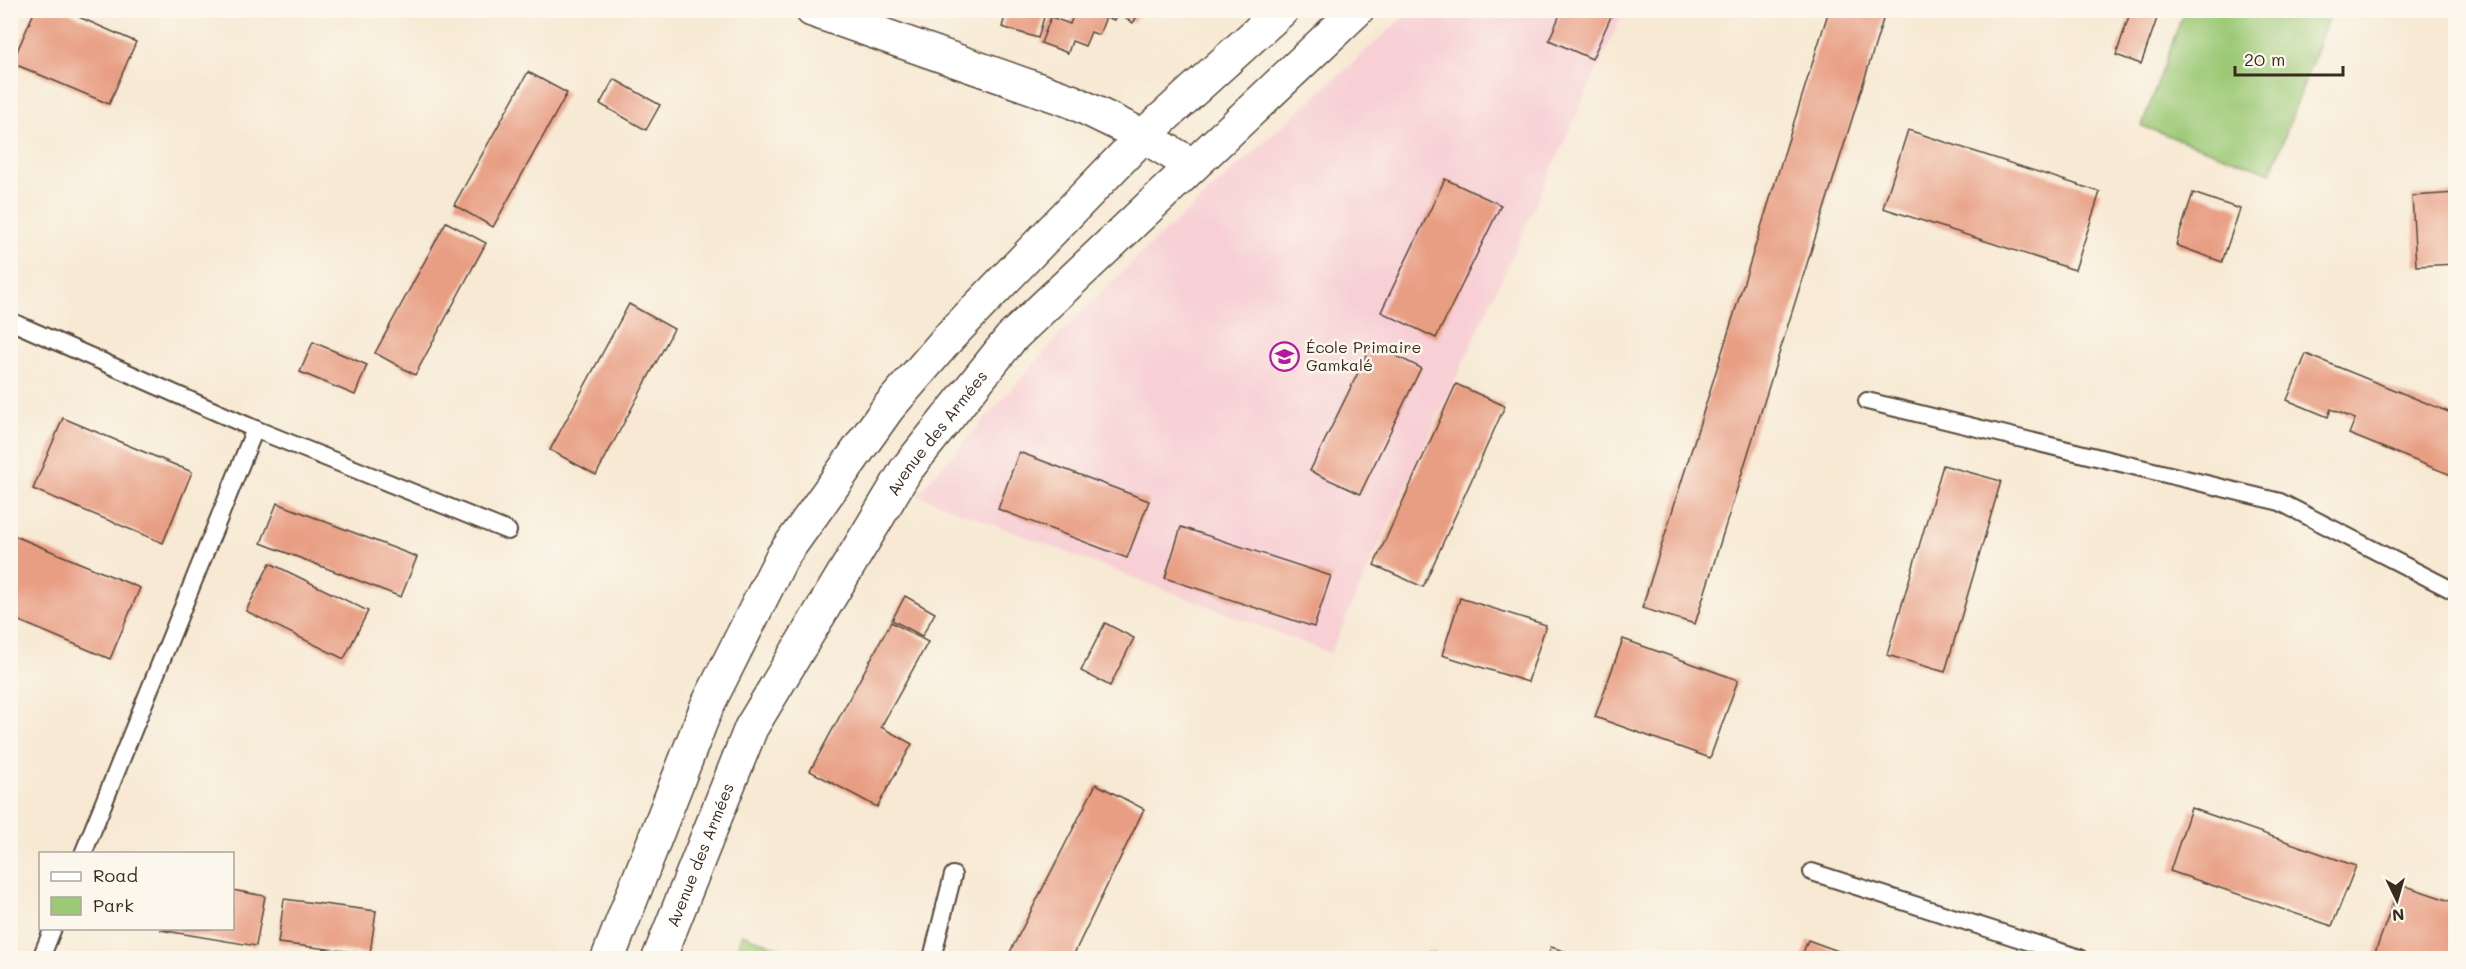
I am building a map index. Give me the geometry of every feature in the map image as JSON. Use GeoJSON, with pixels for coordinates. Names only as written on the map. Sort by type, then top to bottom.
{"type":"FeatureCollection","features":[{"type":"Feature","properties":{"kind":"main road"},"geometry":{"type":"LineString","coordinates":[[812,10],[1071,101],[1143,136],[1192,165]]}},
{"type":"Feature","properties":{"kind":"main road"},"geometry":{"type":"LineString","coordinates":[[608,958],[707,706],[782,557],[888,408],[951,335],[1143,136],[1282,10]]}},
{"type":"Feature","properties":{"kind":"main road","name":"Avenue des Armées"},"geometry":{"type":"LineString","coordinates":[[659,958],[751,728],[906,470],[1011,338],[1357,10]]}},
{"type":"Feature","properties":{"kind":"lane"},"geometry":{"type":"LineString","coordinates":[[10,321],[255,429],[508,531]]}},
{"type":"Feature","properties":{"kind":"lane"},"geometry":{"type":"LineString","coordinates":[[1867,401],[2280,502],[2456,592]]}},
{"type":"Feature","properties":{"kind":"lane"},"geometry":{"type":"LineString","coordinates":[[84,852],[255,429]]}},
{"type":"Feature","properties":{"kind":"lane"},"geometry":{"type":"LineString","coordinates":[[1812,872],[2080,958]]}},
{"type":"Feature","properties":{"kind":"lane"},"geometry":{"type":"LineString","coordinates":[[932,958],[953,875]]}},
{"type":"Feature","properties":{"kind":"lane"},"geometry":{"type":"LineString","coordinates":[[41,958],[52,930]]}},
{"type":"Feature","properties":{"kind":"shaded area"},"geometry":{"type":"Polygon","coordinates":[[[1410,11],[1624,11],[1330,653],[917,495],[1075,318],[1147,248],[1410,11]]]}},
{"type":"Feature","properties":{"kind":"green space"},"geometry":{"type":"Polygon","coordinates":[[[2184,11],[2331,11],[2271,173],[2142,126],[2184,11]]]}},
{"type":"Feature","properties":{"kind":"green space"},"geometry":{"type":"Polygon","coordinates":[[[742,934],[806,958],[733,958],[742,934]]]}},
{"type":"Feature","properties":{"kind":"building"},"geometry":{"type":"Polygon","coordinates":[[[35,10],[63,10],[136,42],[109,104],[12,63],[35,10]]]}},
{"type":"Feature","properties":{"kind":"building"},"geometry":{"type":"Polygon","coordinates":[[[1007,10],[1046,10],[1038,38],[1002,27],[1007,10]]]}},
{"type":"Feature","properties":{"kind":"building"},"geometry":{"type":"Polygon","coordinates":[[[1075,10],[1118,10],[1114,20],[1106,17],[1099,35],[1091,32],[1085,46],[1072,41],[1068,53],[1041,43],[1051,17],[1070,24],[1075,10]]]}},
{"type":"Feature","properties":{"kind":"building"},"geometry":{"type":"Polygon","coordinates":[[[1127,10],[1141,10],[1133,23],[1123,17],[1127,10]]]}},
{"type":"Feature","properties":{"kind":"building"},"geometry":{"type":"Polygon","coordinates":[[[1562,10],[1614,10],[1592,59],[1549,40],[1562,10]]]}},
{"type":"Feature","properties":{"kind":"building"},"geometry":{"type":"Polygon","coordinates":[[[1829,10],[1886,10],[1695,624],[1642,608],[1829,10]]]}},
{"type":"Feature","properties":{"kind":"building"},"geometry":{"type":"Polygon","coordinates":[[[2131,10],[2160,10],[2141,64],[2116,55],[2131,10]]]}},
{"type":"Feature","properties":{"kind":"building"},"geometry":{"type":"Polygon","coordinates":[[[528,72],[567,93],[493,227],[454,205],[528,72]]]}},
{"type":"Feature","properties":{"kind":"building"},"geometry":{"type":"Polygon","coordinates":[[[614,79],[660,105],[646,130],[600,104],[614,79]]]}},
{"type":"Feature","properties":{"kind":"building"},"geometry":{"type":"Polygon","coordinates":[[[1908,130],[2100,192],[2075,270],[1883,208],[1908,130]]]}},
{"type":"Feature","properties":{"kind":"building"},"geometry":{"type":"Polygon","coordinates":[[[1445,179],[1501,205],[1436,338],[1381,312],[1445,179]]]}},
{"type":"Feature","properties":{"kind":"building"},"geometry":{"type":"Polygon","coordinates":[[[2193,193],[2240,209],[2222,262],[2176,245],[2193,193]]]}},
{"type":"Feature","properties":{"kind":"building"},"geometry":{"type":"Polygon","coordinates":[[[2456,193],[2456,264],[2416,266],[2412,196],[2456,193]]]}},
{"type":"Feature","properties":{"kind":"building"},"geometry":{"type":"Polygon","coordinates":[[[446,222],[486,243],[415,375],[375,353],[446,222]]]}},
{"type":"Feature","properties":{"kind":"building"},"geometry":{"type":"Polygon","coordinates":[[[629,304],[674,329],[596,475],[550,450],[629,304]]]}},
{"type":"Feature","properties":{"kind":"building"},"geometry":{"type":"Polygon","coordinates":[[[313,342],[367,365],[355,395],[300,372],[313,342]]]}},
{"type":"Feature","properties":{"kind":"building"},"geometry":{"type":"Polygon","coordinates":[[[1372,344],[1421,368],[1360,494],[1310,471],[1372,344]]]}},
{"type":"Feature","properties":{"kind":"building"},"geometry":{"type":"Polygon","coordinates":[[[2306,354],[2456,415],[2456,477],[2349,434],[2355,419],[2331,409],[2328,417],[2287,400],[2306,354]]]}},
{"type":"Feature","properties":{"kind":"building"},"geometry":{"type":"Polygon","coordinates":[[[1456,384],[1505,406],[1423,587],[1374,565],[1456,384]]]}},
{"type":"Feature","properties":{"kind":"building"},"geometry":{"type":"Polygon","coordinates":[[[63,418],[192,472],[163,543],[33,489],[63,418]]]}},
{"type":"Feature","properties":{"kind":"building"},"geometry":{"type":"Polygon","coordinates":[[[1019,452],[1149,501],[1127,558],[998,509],[1019,452]]]}},
{"type":"Feature","properties":{"kind":"building"},"geometry":{"type":"Polygon","coordinates":[[[1943,465],[2001,481],[1945,672],[1887,655],[1943,465]]]}},
{"type":"Feature","properties":{"kind":"building"},"geometry":{"type":"Polygon","coordinates":[[[277,503],[417,557],[401,597],[261,543],[277,503]]]}},
{"type":"Feature","properties":{"kind":"building"},"geometry":{"type":"Polygon","coordinates":[[[1181,527],[1331,576],[1314,627],[1165,578],[1181,527]]]}},
{"type":"Feature","properties":{"kind":"building"},"geometry":{"type":"Polygon","coordinates":[[[10,534],[140,588],[110,659],[10,617],[10,534]]]}},
{"type":"Feature","properties":{"kind":"building"},"geometry":{"type":"Polygon","coordinates":[[[270,563],[368,611],[344,659],[246,611],[270,563]]]}},
{"type":"Feature","properties":{"kind":"building"},"geometry":{"type":"Polygon","coordinates":[[[905,596],[935,613],[922,636],[892,620],[905,596]]]}},
{"type":"Feature","properties":{"kind":"building"},"geometry":{"type":"Polygon","coordinates":[[[1460,598],[1546,625],[1528,682],[1442,655],[1460,598]]]}},
{"type":"Feature","properties":{"kind":"building"},"geometry":{"type":"Polygon","coordinates":[[[891,622],[928,642],[881,727],[912,744],[877,807],[810,771],[891,622]]]}},
{"type":"Feature","properties":{"kind":"building"},"geometry":{"type":"Polygon","coordinates":[[[1105,623],[1134,638],[1110,686],[1081,671],[1105,623]]]}},
{"type":"Feature","properties":{"kind":"building"},"geometry":{"type":"Polygon","coordinates":[[[1623,639],[1738,680],[1710,758],[1595,717],[1623,639]]]}},
{"type":"Feature","properties":{"kind":"building"},"geometry":{"type":"Polygon","coordinates":[[[1096,784],[1144,809],[1072,958],[1007,958],[1096,784]]]}},
{"type":"Feature","properties":{"kind":"building"},"geometry":{"type":"Polygon","coordinates":[[[2191,808],[2356,866],[2332,926],[2170,871],[2191,808]]]}},
{"type":"Feature","properties":{"kind":"building"},"geometry":{"type":"Polygon","coordinates":[[[2400,884],[2456,903],[2456,958],[2373,958],[2400,884]]]}},
{"type":"Feature","properties":{"kind":"building"},"geometry":{"type":"Polygon","coordinates":[[[234,890],[265,896],[256,946],[160,930],[234,930],[234,890]]]}},
{"type":"Feature","properties":{"kind":"building"},"geometry":{"type":"Polygon","coordinates":[[[284,899],[376,911],[370,954],[278,943],[284,899]]]}},
{"type":"Feature","properties":{"kind":"building"},"geometry":{"type":"Polygon","coordinates":[[[1808,940],[1857,958],[1801,958],[1808,940]]]}},
{"type":"Feature","properties":{"kind":"building"},"geometry":{"type":"Polygon","coordinates":[[[1551,947],[1586,958],[1547,958],[1551,947]]]}},
{"type":"Feature","properties":{"kind":"building"},"geometry":{"type":"Polygon","coordinates":[[[1429,951],[1456,958],[1427,958],[1429,951]]]}},
{"type":"Feature","properties":{"kind":"place","name":"École Primaire Gamkalé"},"geometry":{"type":"Point","coordinates":[1285,356]}}]}
